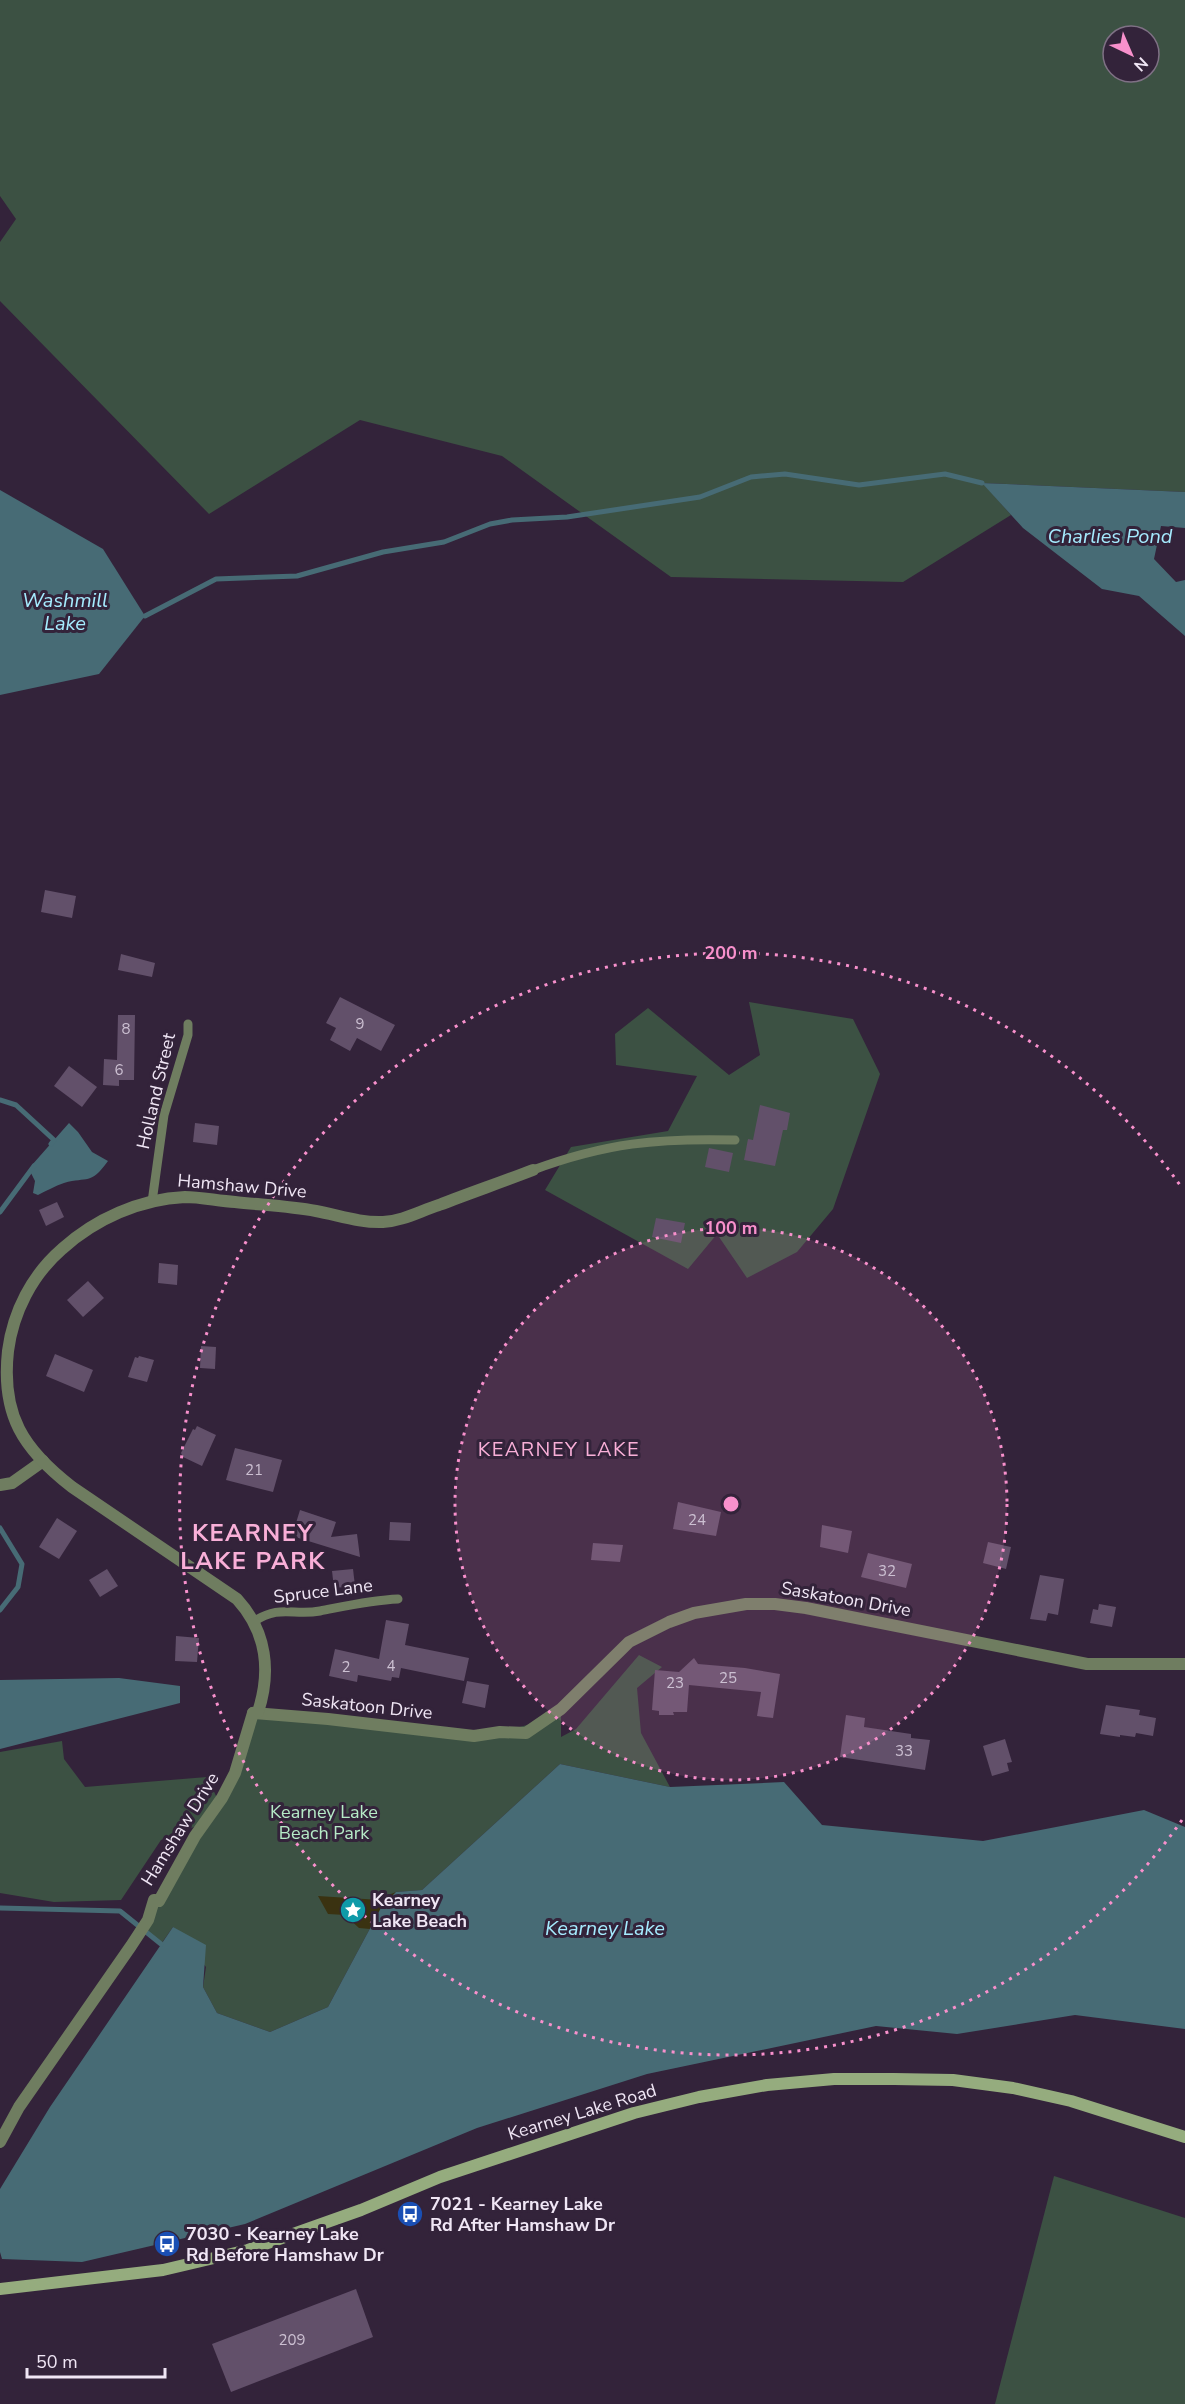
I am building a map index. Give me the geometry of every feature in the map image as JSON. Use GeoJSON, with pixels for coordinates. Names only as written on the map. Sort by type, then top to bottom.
{"type":"FeatureCollection","features":[{"type":"Feature","properties":{"kind":"main road","name":"Kearney Lake Road"},"geometry":{"type":"LineString","coordinates":[[0,2289],[163,2270],[248,2250],[361,2210],[440,2177],[634,2113],[699,2097],[767,2085],[834,2079],[953,2080],[1013,2088],[1071,2101],[1185,2137]]}},
{"type":"Feature","properties":{"kind":"street","name":"Hamshaw Drive"},"geometry":{"type":"LineString","coordinates":[[0,2142],[20,2107],[148,1920],[154,1900],[159,1901],[195,1836],[222,1798],[235,1773],[253,1713],[258,1712],[264,1692],[266,1671],[264,1650],[253,1622],[244,1607],[229,1592],[56,1475],[21,1436],[9,1395],[8,1352],[18,1310],[34,1280],[44,1266],[82,1231],[113,1215],[167,1198],[193,1197],[315,1210],[363,1221],[379,1222],[409,1217],[533,1170]]}},
{"type":"Feature","properties":{"kind":"street"},"geometry":{"type":"LineString","coordinates":[[0,1485],[12,1482],[43,1461]]}},
{"type":"Feature","properties":{"kind":"street","name":"Saskatoon Drive"},"geometry":{"type":"LineString","coordinates":[[253,1713],[474,1736],[500,1732],[526,1733],[561,1710],[629,1642],[669,1622],[694,1613],[746,1604],[775,1604],[806,1608],[1086,1664],[1185,1664]]}},
{"type":"Feature","properties":{"kind":"lane","name":"Holland Street"},"geometry":{"type":"LineString","coordinates":[[152,1202],[164,1115],[188,1035],[188,1024]]}},
{"type":"Feature","properties":{"kind":"lane","name":"Hamshaw Drive"},"geometry":{"type":"LineString","coordinates":[[533,1170],[580,1153],[631,1143],[684,1138],[735,1140]]}},
{"type":"Feature","properties":{"kind":"lane","name":"Spruce Lane"},"geometry":{"type":"LineString","coordinates":[[253,1622],[262,1616],[283,1610],[312,1612],[344,1605],[398,1599]]}},
{"type":"Feature","properties":{"kind":"green space"},"geometry":{"type":"Polygon","coordinates":[[[0,0],[1185,0],[1185,492],[983,483],[1011,515],[903,582],[671,577],[502,456],[360,420],[209,514],[0,301],[0,242],[16,219],[0,196],[0,0]]]}},
{"type":"Feature","properties":{"kind":"green space"},"geometry":{"type":"Polygon","coordinates":[[[749,1002],[853,1019],[880,1074],[833,1209],[797,1252],[747,1278],[717,1234],[688,1269],[545,1190],[571,1147],[668,1131],[697,1076],[616,1065],[615,1034],[648,1008],[729,1075],[760,1055],[749,1002]]]}},
{"type":"Feature","properties":{"kind":"green space","name":"Kearney Lake Beach Park"},"geometry":{"type":"Polygon","coordinates":[[[639,1655],[662,1667],[637,1688],[641,1733],[670,1787],[560,1764],[422,1890],[396,1892],[382,1906],[328,2007],[270,2032],[217,2013],[203,1987],[206,1967],[173,1927],[161,1944],[140,1927],[222,1798],[253,1713],[422,1730],[500,1732],[542,1721],[561,1709],[561,1737],[576,1729],[639,1655]]]}},
{"type":"Feature","properties":{"kind":"green space"},"geometry":{"type":"Polygon","coordinates":[[[62,1741],[64,1759],[85,1787],[207,1777],[217,1798],[199,1825],[161,1840],[121,1900],[54,1902],[0,1893],[0,1752],[62,1741]]]}},
{"type":"Feature","properties":{"kind":"green space"},"geometry":{"type":"Polygon","coordinates":[[[1054,2176],[1185,2218],[1185,2404],[995,2404],[1054,2176]]]}},
{"type":"Feature","properties":{"kind":"sand","name":"Kearney Lake Beach"},"geometry":{"type":"Polygon","coordinates":[[[396,1892],[382,1906],[370,1929],[359,1928],[345,1915],[328,1914],[318,1896],[380,1900],[396,1892]]]}},
{"type":"Feature","properties":{"kind":"water","name":"Charlies Pond"},"geometry":{"type":"Polygon","coordinates":[[[982,483],[1185,492],[1185,528],[1161,526],[1154,559],[1176,582],[1185,580],[1185,636],[1139,596],[1102,589],[1023,528],[982,483]]]}},
{"type":"Feature","properties":{"kind":"water","name":"Washmill Lake"},"geometry":{"type":"Polygon","coordinates":[[[0,490],[103,549],[145,616],[99,674],[0,695],[0,490]]]}},
{"type":"Feature","properties":{"kind":"water"},"geometry":{"type":"Polygon","coordinates":[[[69,1123],[92,1152],[108,1161],[97,1174],[88,1179],[64,1183],[38,1195],[33,1193],[35,1181],[30,1171],[32,1165],[69,1123]]]}},
{"type":"Feature","properties":{"kind":"water"},"geometry":{"type":"Polygon","coordinates":[[[119,1678],[180,1686],[180,1703],[0,1749],[0,1680],[119,1678]]]}},
{"type":"Feature","properties":{"kind":"water","name":"Kearney Lake"},"geometry":{"type":"Polygon","coordinates":[[[560,1764],[670,1787],[784,1782],[822,1825],[983,1841],[1144,1810],[1185,1827],[1185,2029],[1075,2015],[957,2034],[876,2026],[647,2074],[477,2128],[245,2224],[82,2262],[2,2259],[0,2189],[50,2107],[173,1927],[206,1945],[203,1987],[217,2013],[270,2032],[328,2007],[382,1906],[396,1892],[422,1890],[560,1764]]]}},
{"type":"Feature","properties":{"kind":"building"},"geometry":{"type":"Polygon","coordinates":[[[45,890],[76,896],[72,918],[41,912],[45,890]]]}},
{"type":"Feature","properties":{"kind":"building"},"geometry":{"type":"Polygon","coordinates":[[[121,954],[155,963],[152,977],[118,970],[121,954]]]}},
{"type":"Feature","properties":{"kind":"building"},"geometry":{"type":"Polygon","coordinates":[[[340,997],[395,1025],[381,1051],[357,1038],[350,1051],[330,1040],[336,1028],[326,1023],[340,997]]]}},
{"type":"Feature","properties":{"kind":"building"},"geometry":{"type":"Polygon","coordinates":[[[118,1015],[135,1015],[134,1080],[119,1080],[119,1086],[103,1085],[104,1059],[117,1060],[118,1015]]]}},
{"type":"Feature","properties":{"kind":"building"},"geometry":{"type":"Polygon","coordinates":[[[69,1066],[97,1087],[82,1107],[54,1086],[69,1066]]]}},
{"type":"Feature","properties":{"kind":"building"},"geometry":{"type":"Polygon","coordinates":[[[760,1105],[790,1113],[787,1130],[783,1130],[775,1166],[744,1160],[748,1139],[753,1140],[760,1105]]]}},
{"type":"Feature","properties":{"kind":"building"},"geometry":{"type":"Polygon","coordinates":[[[195,1123],[219,1126],[217,1145],[193,1142],[195,1123]]]}},
{"type":"Feature","properties":{"kind":"building"},"geometry":{"type":"Polygon","coordinates":[[[709,1148],[733,1153],[729,1172],[705,1167],[709,1148]]]}},
{"type":"Feature","properties":{"kind":"building"},"geometry":{"type":"Polygon","coordinates":[[[57,1202],[64,1217],[46,1226],[39,1210],[57,1202]]]}},
{"type":"Feature","properties":{"kind":"building"},"geometry":{"type":"Polygon","coordinates":[[[656,1218],[685,1223],[681,1243],[652,1237],[656,1218]]]}},
{"type":"Feature","properties":{"kind":"building"},"geometry":{"type":"Polygon","coordinates":[[[159,1263],[178,1265],[177,1285],[158,1283],[159,1263]]]}},
{"type":"Feature","properties":{"kind":"building"},"geometry":{"type":"Polygon","coordinates":[[[88,1281],[104,1298],[83,1317],[67,1300],[88,1281]]]}},
{"type":"Feature","properties":{"kind":"building"},"geometry":{"type":"Polygon","coordinates":[[[201,1346],[216,1347],[215,1369],[200,1368],[201,1346]]]}},
{"type":"Feature","properties":{"kind":"building"},"geometry":{"type":"Polygon","coordinates":[[[55,1354],[93,1370],[84,1392],[46,1376],[55,1354]]]}},
{"type":"Feature","properties":{"kind":"building"},"geometry":{"type":"Polygon","coordinates":[[[135,1357],[154,1360],[147,1382],[128,1377],[135,1357]]]}},
{"type":"Feature","properties":{"kind":"building"},"geometry":{"type":"Polygon","coordinates":[[[197,1426],[216,1435],[202,1466],[183,1457],[181,1453],[193,1429],[195,1430],[197,1426]]]}},
{"type":"Feature","properties":{"kind":"building"},"geometry":{"type":"Polygon","coordinates":[[[235,1448],[282,1460],[273,1492],[226,1480],[235,1448]]]}},
{"type":"Feature","properties":{"kind":"building"},"geometry":{"type":"Polygon","coordinates":[[[678,1502],[721,1512],[716,1536],[673,1529],[678,1502]]]}},
{"type":"Feature","properties":{"kind":"building"},"geometry":{"type":"Polygon","coordinates":[[[300,1510],[336,1522],[331,1537],[357,1534],[360,1557],[292,1536],[300,1510]]]}},
{"type":"Feature","properties":{"kind":"building"},"geometry":{"type":"Polygon","coordinates":[[[57,1518],[77,1531],[59,1559],[39,1547],[57,1518]]]}},
{"type":"Feature","properties":{"kind":"building"},"geometry":{"type":"Polygon","coordinates":[[[390,1522],[411,1523],[410,1541],[389,1540],[390,1522]]]}},
{"type":"Feature","properties":{"kind":"building"},"geometry":{"type":"Polygon","coordinates":[[[822,1525],[852,1531],[848,1553],[820,1547],[822,1525]]]}},
{"type":"Feature","properties":{"kind":"building"},"geometry":{"type":"Polygon","coordinates":[[[988,1542],[1011,1547],[1006,1569],[983,1563],[988,1542]]]}},
{"type":"Feature","properties":{"kind":"building"},"geometry":{"type":"Polygon","coordinates":[[[593,1543],[623,1545],[620,1562],[591,1560],[593,1543]]]}},
{"type":"Feature","properties":{"kind":"building"},"geometry":{"type":"Polygon","coordinates":[[[868,1553],[912,1564],[906,1588],[861,1577],[868,1553]]]}},
{"type":"Feature","properties":{"kind":"building"},"geometry":{"type":"Polygon","coordinates":[[[107,1569],[118,1586],[100,1597],[89,1580],[107,1569]]]}},
{"type":"Feature","properties":{"kind":"building"},"geometry":{"type":"Polygon","coordinates":[[[353,1569],[355,1586],[334,1588],[332,1571],[353,1569]]]}},
{"type":"Feature","properties":{"kind":"building"},"geometry":{"type":"Polygon","coordinates":[[[1040,1575],[1064,1579],[1058,1615],[1048,1613],[1046,1621],[1030,1619],[1040,1575]]]}},
{"type":"Feature","properties":{"kind":"building"},"geometry":{"type":"Polygon","coordinates":[[[1099,1604],[1116,1607],[1112,1627],[1090,1623],[1093,1609],[1098,1610],[1099,1604]]]}},
{"type":"Feature","properties":{"kind":"building"},"geometry":{"type":"Polygon","coordinates":[[[386,1620],[409,1624],[405,1645],[469,1658],[464,1681],[401,1668],[399,1678],[392,1677],[391,1681],[358,1675],[357,1682],[329,1676],[335,1649],[379,1659],[386,1620]]]}},
{"type":"Feature","properties":{"kind":"building"},"geometry":{"type":"Polygon","coordinates":[[[176,1636],[199,1638],[197,1662],[175,1661],[176,1636]]]}},
{"type":"Feature","properties":{"kind":"building"},"geometry":{"type":"Polygon","coordinates":[[[694,1658],[698,1664],[780,1674],[773,1718],[757,1716],[761,1692],[689,1685],[687,1712],[659,1715],[659,1711],[652,1710],[655,1670],[679,1672],[694,1658]]]}},
{"type":"Feature","properties":{"kind":"building"},"geometry":{"type":"Polygon","coordinates":[[[467,1681],[489,1685],[485,1708],[462,1703],[467,1681]]]}},
{"type":"Feature","properties":{"kind":"building"},"geometry":{"type":"Polygon","coordinates":[[[1106,1705],[1140,1710],[1139,1715],[1156,1718],[1153,1736],[1136,1733],[1135,1737],[1100,1734],[1106,1705]]]}},
{"type":"Feature","properties":{"kind":"building"},"geometry":{"type":"Polygon","coordinates":[[[846,1715],[865,1718],[864,1727],[911,1734],[911,1738],[930,1740],[925,1770],[840,1757],[846,1715]]]}},
{"type":"Feature","properties":{"kind":"building"},"geometry":{"type":"Polygon","coordinates":[[[1005,1739],[1012,1762],[1007,1763],[1009,1771],[992,1776],[983,1746],[1005,1739]]]}},
{"type":"Feature","properties":{"kind":"building"},"geometry":{"type":"Polygon","coordinates":[[[356,2289],[373,2337],[231,2392],[212,2344],[356,2289]]]}},
{"type":"Feature","properties":{"kind":"waterway"},"geometry":{"type":"LineString","coordinates":[[145,616],[216,579],[297,576],[383,552],[444,542],[490,524],[512,520],[567,517],[700,497],[751,477],[785,474],[859,485],[945,474],[982,483]]}},
{"type":"Feature","properties":{"kind":"waterway"},"geometry":{"type":"LineString","coordinates":[[0,1100],[16,1105],[54,1140],[51,1144]]}},
{"type":"Feature","properties":{"kind":"waterway"},"geometry":{"type":"LineString","coordinates":[[0,1212],[34,1166]]}},
{"type":"Feature","properties":{"kind":"waterway"},"geometry":{"type":"LineString","coordinates":[[0,1528],[22,1564],[18,1587],[0,1610]]}},
{"type":"Feature","properties":{"kind":"waterway"},"geometry":{"type":"LineString","coordinates":[[0,1908],[120,1911],[161,1944]]}},
{"type":"Feature","properties":{"kind":"place","name":"Kearney Lake Beach"},"geometry":{"type":"Point","coordinates":[353,1910]}},
{"type":"Feature","properties":{"kind":"place","name":"7021 - Kearney Lake Rd After Hamshaw Dr"},"geometry":{"type":"Point","coordinates":[410,2214]}},
{"type":"Feature","properties":{"kind":"place","name":"7030 - Kearney Lake Rd Before Hamshaw Dr"},"geometry":{"type":"Point","coordinates":[167,2244]}},
{"type":"Feature","properties":{"kind":"district","name":"KEARNEY LAKE"},"geometry":{"type":"Point","coordinates":[559,1449]}},
{"type":"Feature","properties":{"kind":"district","name":"KEARNEY LAKE PARK"},"geometry":{"type":"Point","coordinates":[253,1547]}}]}
